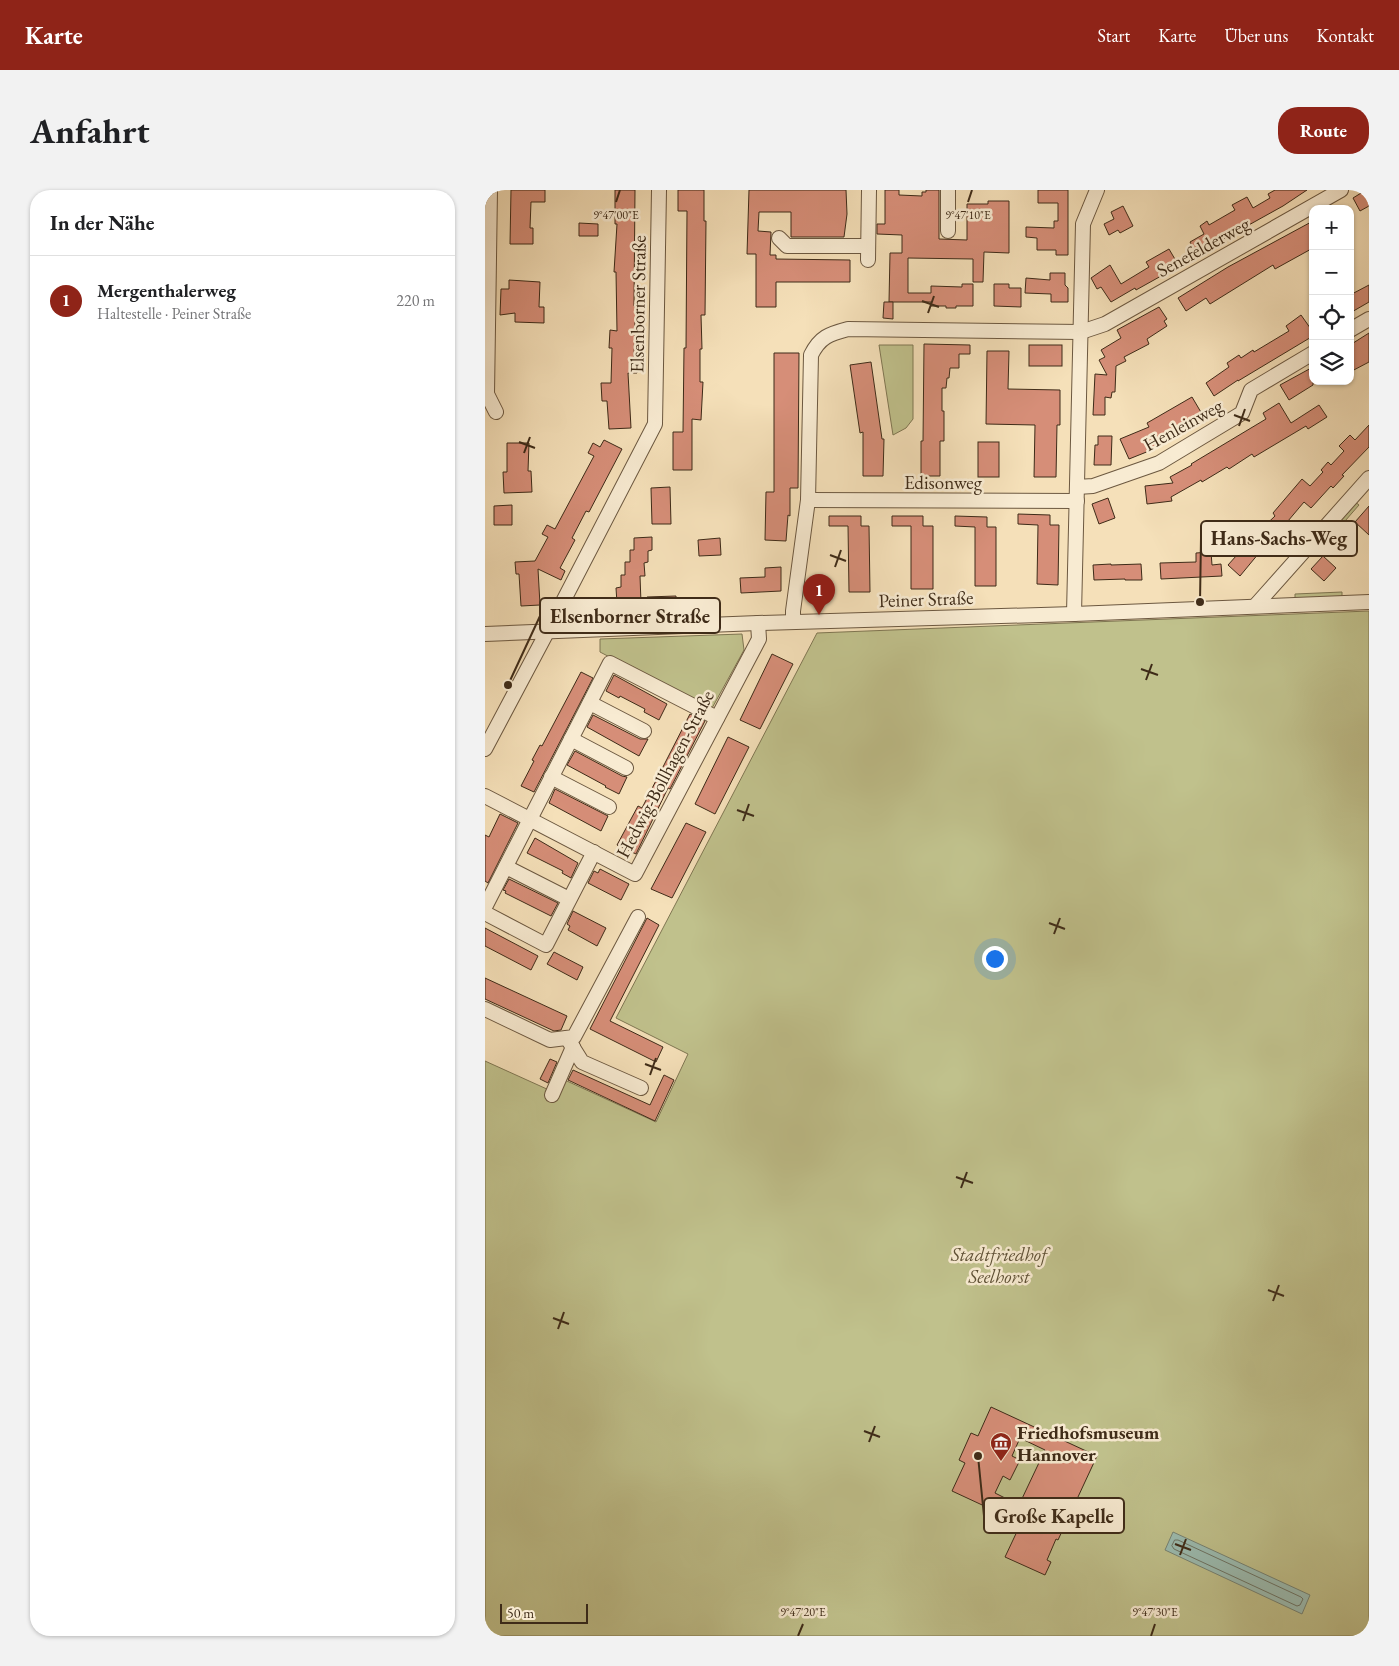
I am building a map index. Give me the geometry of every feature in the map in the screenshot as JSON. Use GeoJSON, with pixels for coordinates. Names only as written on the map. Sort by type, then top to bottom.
{"type":"FeatureCollection","features":[{"type":"Feature","properties":{"kind":"street"},"geometry":{"type":"LineString","coordinates":[[490,190],[487,394],[496,412]]}},
{"type":"Feature","properties":{"kind":"street","name":"Elsenborner Straße"},"geometry":{"type":"LineString","coordinates":[[485,749],[655,424],[659,190]]}},
{"type":"Feature","properties":{"kind":"street"},"geometry":{"type":"LineString","coordinates":[[779,238],[787,246],[867,253],[869,190]]}},
{"type":"Feature","properties":{"kind":"street"},"geometry":{"type":"LineString","coordinates":[[948,190],[948,230]]}},
{"type":"Feature","properties":{"kind":"street"},"geometry":{"type":"LineString","coordinates":[[1074,614],[1083,224],[1097,190]]}},
{"type":"Feature","properties":{"kind":"street","name":"Senefelderweg"},"geometry":{"type":"LineString","coordinates":[[793,622],[808,500],[811,355],[816,344],[829,334],[848,329],[1081,332],[1105,324],[1341,190]]}},
{"type":"Feature","properties":{"kind":"street"},"geometry":{"type":"LineString","coordinates":[[1354,328],[1369,319]]}},
{"type":"Feature","properties":{"kind":"street","name":"Henleinweg"},"geometry":{"type":"LineString","coordinates":[[1077,494],[1093,486],[1159,463],[1242,413],[1251,390],[1309,355]]}},
{"type":"Feature","properties":{"kind":"street"},"geometry":{"type":"LineString","coordinates":[[1256,605],[1369,478]]}},
{"type":"Feature","properties":{"kind":"street","name":"Edisonweg"},"geometry":{"type":"LineString","coordinates":[[808,500],[1077,494]]}},
{"type":"Feature","properties":{"kind":"street","name":"Peiner Straße"},"geometry":{"type":"LineString","coordinates":[[485,634],[1369,602]]}},
{"type":"Feature","properties":{"kind":"street","name":"Hedwig-Bollhagen-Straße"},"geometry":{"type":"LineString","coordinates":[[485,796],[635,874],[759,639],[758,623]]}},
{"type":"Feature","properties":{"kind":"street"},"geometry":{"type":"LineString","coordinates":[[485,907],[610,663],[717,718]]}},
{"type":"Feature","properties":{"kind":"street"},"geometry":{"type":"LineString","coordinates":[[590,703],[644,731]]}},
{"type":"Feature","properties":{"kind":"street"},"geometry":{"type":"LineString","coordinates":[[571,739],[626,768]]}},
{"type":"Feature","properties":{"kind":"street"},"geometry":{"type":"LineString","coordinates":[[551,777],[609,807]]}},
{"type":"Feature","properties":{"kind":"street"},"geometry":{"type":"LineString","coordinates":[[485,913],[546,945],[594,852]]}},
{"type":"Feature","properties":{"kind":"street"},"geometry":{"type":"LineString","coordinates":[[506,867],[569,899]]}},
{"type":"Feature","properties":{"kind":"street"},"geometry":{"type":"LineString","coordinates":[[552,1095],[570,1042],[638,917]]}},
{"type":"Feature","properties":{"kind":"street"},"geometry":{"type":"LineString","coordinates":[[485,1010],[550,1040],[570,1042]]}},
{"type":"Feature","properties":{"kind":"street"},"geometry":{"type":"LineString","coordinates":[[570,1042],[583,1062],[641,1088]]}},
{"type":"Feature","properties":{"kind":"green space"},"geometry":{"type":"Polygon","coordinates":[[[879,345],[913,345],[913,419],[906,428],[893,435],[879,345]]]}},
{"type":"Feature","properties":{"kind":"green space"},"geometry":{"type":"Polygon","coordinates":[[[1354,501],[1359,505],[1325,544],[1320,539],[1354,501]]]}},
{"type":"Feature","properties":{"kind":"green space"},"geometry":{"type":"Polygon","coordinates":[[[1342,592],[1342,597],[1295,598],[1295,594],[1342,592]]]}},
{"type":"Feature","properties":{"kind":"green space","name":"Stadtfriedhof Seelhorst"},"geometry":{"type":"Polygon","coordinates":[[[1369,611],[1369,1636],[485,1636],[485,1061],[549,1090],[556,1076],[656,1122],[688,1054],[616,1018],[817,633],[1369,611]]]}},
{"type":"Feature","properties":{"kind":"green space"},"geometry":{"type":"Polygon","coordinates":[[[742,634],[744,650],[711,710],[600,652],[600,639],[742,634]]]}},
{"type":"Feature","properties":{"kind":"water"},"geometry":{"type":"Polygon","coordinates":[[[1173,1532],[1310,1595],[1302,1614],[1165,1550],[1173,1532]]]}},
{"type":"Feature","properties":{"kind":"building"},"geometry":{"type":"Polygon","coordinates":[[[511,190],[545,190],[545,202],[531,202],[530,228],[533,228],[533,244],[510,244],[511,190]]]}},
{"type":"Feature","properties":{"kind":"building"},"geometry":{"type":"Polygon","coordinates":[[[615,190],[635,190],[634,306],[639,305],[639,322],[635,322],[634,357],[638,358],[637,373],[628,373],[631,428],[609,429],[607,401],[602,401],[601,383],[611,383],[612,348],[609,348],[610,330],[617,331],[616,272],[614,272],[617,224],[615,224],[615,190]]]}},
{"type":"Feature","properties":{"kind":"building"},"geometry":{"type":"Polygon","coordinates":[[[678,190],[704,190],[704,221],[706,221],[705,315],[701,315],[702,349],[700,349],[700,382],[703,382],[701,420],[692,419],[692,470],[673,470],[673,432],[683,432],[684,348],[686,348],[687,211],[678,211],[678,190]]]}},
{"type":"Feature","properties":{"kind":"building"},"geometry":{"type":"Polygon","coordinates":[[[749,190],[846,190],[847,214],[844,237],[791,237],[791,212],[759,212],[758,231],[771,232],[770,255],[776,255],[776,259],[850,260],[850,282],[776,282],[776,307],[756,307],[756,254],[747,254],[749,190]]]}},
{"type":"Feature","properties":{"kind":"building"},"geometry":{"type":"Polygon","coordinates":[[[885,190],[899,190],[899,195],[922,196],[922,192],[926,192],[926,190],[939,190],[939,239],[967,240],[967,204],[1009,201],[1009,253],[984,252],[983,282],[973,282],[973,259],[908,258],[908,293],[931,293],[931,286],[962,287],[962,284],[973,284],[973,306],[946,308],[946,306],[931,306],[931,302],[889,302],[890,253],[902,253],[902,235],[877,234],[877,224],[885,224],[885,190]]]}},
{"type":"Feature","properties":{"kind":"building"},"geometry":{"type":"Polygon","coordinates":[[[1038,190],[1068,190],[1068,255],[1056,255],[1056,250],[1037,250],[1037,238],[1026,237],[1026,227],[1054,228],[1054,221],[1058,221],[1058,203],[1038,203],[1038,190]]]}},
{"type":"Feature","properties":{"kind":"building"},"geometry":{"type":"Polygon","coordinates":[[[1275,190],[1307,190],[1283,206],[1202,251],[1201,249],[1195,252],[1190,242],[1204,234],[1200,226],[1207,221],[1209,225],[1235,210],[1232,205],[1247,197],[1253,208],[1270,198],[1268,194],[1275,190]]]}},
{"type":"Feature","properties":{"kind":"building"},"geometry":{"type":"Polygon","coordinates":[[[1369,190],[1369,206],[1360,211],[1353,198],[1369,190]]]}},
{"type":"Feature","properties":{"kind":"building"},"geometry":{"type":"Polygon","coordinates":[[[1123,206],[1133,226],[1120,233],[1118,230],[1109,235],[1104,224],[1114,219],[1111,212],[1123,206]]]}},
{"type":"Feature","properties":{"kind":"building"},"geometry":{"type":"Polygon","coordinates":[[[579,223],[598,224],[598,236],[579,236],[579,223]]]}},
{"type":"Feature","properties":{"kind":"building"},"geometry":{"type":"Polygon","coordinates":[[[1309,223],[1309,250],[1275,269],[1273,265],[1210,304],[1206,298],[1186,311],[1178,298],[1228,267],[1309,223]]]}},
{"type":"Feature","properties":{"kind":"building"},"geometry":{"type":"Polygon","coordinates":[[[1169,249],[1179,266],[1111,302],[1101,287],[1097,289],[1091,278],[1110,265],[1121,284],[1149,267],[1146,262],[1169,249]]]}},
{"type":"Feature","properties":{"kind":"building"},"geometry":{"type":"Polygon","coordinates":[[[1050,273],[1065,273],[1068,302],[1051,302],[1051,294],[1025,293],[1026,278],[1050,280],[1050,273]]]}},
{"type":"Feature","properties":{"kind":"building"},"geometry":{"type":"Polygon","coordinates":[[[509,280],[540,282],[539,307],[544,307],[544,323],[515,322],[515,313],[500,315],[501,289],[509,289],[509,280]]]}},
{"type":"Feature","properties":{"kind":"building"},"geometry":{"type":"Polygon","coordinates":[[[994,284],[1009,284],[1009,288],[1021,288],[1021,307],[994,306],[994,284]]]}},
{"type":"Feature","properties":{"kind":"building"},"geometry":{"type":"Polygon","coordinates":[[[1369,285],[1369,302],[1354,311],[1354,295],[1354,293],[1369,285]]]}},
{"type":"Feature","properties":{"kind":"building"},"geometry":{"type":"Polygon","coordinates":[[[884,302],[893,302],[893,319],[883,318],[884,302]]]}},
{"type":"Feature","properties":{"kind":"building"},"geometry":{"type":"Polygon","coordinates":[[[1159,307],[1167,319],[1164,321],[1167,326],[1147,339],[1149,344],[1124,357],[1126,361],[1116,366],[1115,392],[1112,392],[1111,398],[1105,397],[1105,415],[1093,415],[1095,374],[1107,375],[1099,360],[1105,357],[1101,350],[1121,338],[1117,330],[1159,307]]]}},
{"type":"Feature","properties":{"kind":"building"},"geometry":{"type":"Polygon","coordinates":[[[1301,315],[1309,326],[1309,338],[1214,396],[1206,383],[1229,367],[1227,363],[1239,355],[1241,358],[1253,350],[1254,352],[1289,331],[1286,326],[1301,315]]]}},
{"type":"Feature","properties":{"kind":"building"},"geometry":{"type":"Polygon","coordinates":[[[1369,333],[1369,362],[1354,370],[1354,342],[1369,333]]]}},
{"type":"Feature","properties":{"kind":"building"},"geometry":{"type":"Polygon","coordinates":[[[924,344],[970,345],[970,354],[959,354],[959,368],[950,368],[946,388],[942,388],[944,441],[940,441],[940,476],[921,476],[924,344]]]}},
{"type":"Feature","properties":{"kind":"building"},"geometry":{"type":"Polygon","coordinates":[[[1029,345],[1062,345],[1062,366],[1029,366],[1029,345]]]}},
{"type":"Feature","properties":{"kind":"building"},"geometry":{"type":"Polygon","coordinates":[[[987,351],[1009,351],[1008,389],[1060,390],[1060,425],[1057,425],[1056,477],[1034,477],[1035,425],[986,424],[987,351]]]}},
{"type":"Feature","properties":{"kind":"building"},"geometry":{"type":"Polygon","coordinates":[[[774,353],[799,353],[798,488],[790,488],[790,516],[788,515],[786,541],[765,540],[766,492],[774,492],[774,353]]]}},
{"type":"Feature","properties":{"kind":"building"},"geometry":{"type":"Polygon","coordinates":[[[871,362],[882,439],[884,439],[883,476],[863,476],[863,432],[860,433],[850,365],[871,362]]]}},
{"type":"Feature","properties":{"kind":"building"},"geometry":{"type":"Polygon","coordinates":[[[1309,369],[1309,385],[1313,385],[1289,400],[1280,385],[1309,369]]]}},
{"type":"Feature","properties":{"kind":"building"},"geometry":{"type":"Polygon","coordinates":[[[1192,397],[1205,419],[1154,449],[1129,459],[1120,439],[1149,427],[1147,423],[1192,397]]]}},
{"type":"Feature","properties":{"kind":"building"},"geometry":{"type":"Polygon","coordinates":[[[1279,403],[1291,423],[1319,405],[1327,417],[1308,429],[1306,426],[1254,457],[1252,454],[1229,469],[1227,467],[1202,482],[1201,480],[1171,497],[1172,501],[1147,504],[1145,486],[1173,483],[1170,477],[1266,419],[1263,413],[1279,403]]]}},
{"type":"Feature","properties":{"kind":"building"},"geometry":{"type":"Polygon","coordinates":[[[1369,425],[1369,447],[1342,475],[1344,476],[1333,488],[1331,486],[1311,508],[1304,502],[1278,535],[1259,553],[1240,576],[1228,565],[1275,516],[1273,513],[1302,479],[1310,486],[1323,472],[1321,470],[1328,462],[1331,465],[1344,451],[1339,446],[1350,435],[1355,440],[1369,425]]]}},
{"type":"Feature","properties":{"kind":"building"},"geometry":{"type":"Polygon","coordinates":[[[1098,436],[1112,436],[1111,465],[1094,465],[1095,445],[1098,445],[1098,436]]]}},
{"type":"Feature","properties":{"kind":"building"},"geometry":{"type":"Polygon","coordinates":[[[604,440],[622,449],[589,512],[586,511],[572,538],[575,540],[560,568],[565,571],[561,580],[538,569],[540,605],[521,606],[519,574],[516,574],[515,562],[535,561],[548,537],[542,534],[547,525],[555,529],[594,456],[588,453],[593,443],[600,447],[604,440]]]}},
{"type":"Feature","properties":{"kind":"building"},"geometry":{"type":"Polygon","coordinates":[[[978,442],[999,442],[999,477],[978,477],[978,442]]]}},
{"type":"Feature","properties":{"kind":"building"},"geometry":{"type":"Polygon","coordinates":[[[507,443],[529,443],[528,471],[531,471],[532,492],[504,493],[503,472],[507,472],[507,443]]]}},
{"type":"Feature","properties":{"kind":"building"},"geometry":{"type":"Polygon","coordinates":[[[670,487],[671,524],[652,524],[651,488],[670,487]]]}},
{"type":"Feature","properties":{"kind":"building"},"geometry":{"type":"Polygon","coordinates":[[[1108,498],[1115,518],[1099,524],[1092,504],[1108,498]]]}},
{"type":"Feature","properties":{"kind":"building"},"geometry":{"type":"Polygon","coordinates":[[[512,505],[512,525],[494,525],[494,506],[512,505]]]}},
{"type":"Feature","properties":{"kind":"building"},"geometry":{"type":"Polygon","coordinates":[[[1369,506],[1369,535],[1355,522],[1369,506]]]}},
{"type":"Feature","properties":{"kind":"building"},"geometry":{"type":"Polygon","coordinates":[[[1018,514],[1050,515],[1050,525],[1059,525],[1058,585],[1037,584],[1038,525],[1018,524],[1018,514]]]}},
{"type":"Feature","properties":{"kind":"building"},"geometry":{"type":"Polygon","coordinates":[[[829,516],[861,516],[861,526],[869,526],[870,592],[849,592],[848,526],[829,526],[829,516]]]}},
{"type":"Feature","properties":{"kind":"building"},"geometry":{"type":"Polygon","coordinates":[[[892,516],[923,516],[923,526],[933,526],[933,589],[911,589],[911,526],[892,526],[892,516]]]}},
{"type":"Feature","properties":{"kind":"building"},"geometry":{"type":"Polygon","coordinates":[[[955,516],[987,517],[987,527],[996,527],[996,586],[975,586],[975,527],[955,526],[955,516]]]}},
{"type":"Feature","properties":{"kind":"building"},"geometry":{"type":"Polygon","coordinates":[[[652,537],[652,550],[648,551],[648,562],[644,563],[645,576],[640,576],[641,603],[617,603],[616,588],[621,587],[621,575],[625,575],[625,562],[630,562],[630,550],[634,550],[634,538],[652,537]]]}},
{"type":"Feature","properties":{"kind":"building"},"geometry":{"type":"Polygon","coordinates":[[[720,538],[721,555],[699,556],[698,540],[720,538]]]}},
{"type":"Feature","properties":{"kind":"building"},"geometry":{"type":"Polygon","coordinates":[[[1211,552],[1212,565],[1221,564],[1222,576],[1161,579],[1160,563],[1196,562],[1196,553],[1211,552]]]}},
{"type":"Feature","properties":{"kind":"building"},"geometry":{"type":"Polygon","coordinates":[[[1323,556],[1336,568],[1324,581],[1311,569],[1323,556]]]}},
{"type":"Feature","properties":{"kind":"building"},"geometry":{"type":"Polygon","coordinates":[[[1141,564],[1142,580],[1094,580],[1093,565],[1141,564]]]}},
{"type":"Feature","properties":{"kind":"building"},"geometry":{"type":"Polygon","coordinates":[[[781,567],[781,591],[741,593],[740,578],[765,577],[765,568],[781,567]]]}},
{"type":"Feature","properties":{"kind":"building"},"geometry":{"type":"Polygon","coordinates":[[[676,596],[676,608],[647,609],[647,597],[676,596]]]}},
{"type":"Feature","properties":{"kind":"building"},"geometry":{"type":"Polygon","coordinates":[[[772,654],[793,664],[760,729],[740,720],[772,654]]]}},
{"type":"Feature","properties":{"kind":"building"},"geometry":{"type":"Polygon","coordinates":[[[581,672],[593,678],[534,792],[521,786],[534,761],[532,760],[540,745],[542,746],[581,672]]]}},
{"type":"Feature","properties":{"kind":"building"},"geometry":{"type":"Polygon","coordinates":[[[614,675],[667,704],[659,720],[644,712],[645,709],[606,691],[614,675]]]}},
{"type":"Feature","properties":{"kind":"building"},"geometry":{"type":"Polygon","coordinates":[[[690,714],[705,721],[670,789],[668,788],[636,854],[617,845],[638,806],[642,808],[690,714]]]}},
{"type":"Feature","properties":{"kind":"building"},"geometry":{"type":"Polygon","coordinates":[[[593,715],[640,739],[648,739],[639,756],[587,727],[593,715]]]}},
{"type":"Feature","properties":{"kind":"building"},"geometry":{"type":"Polygon","coordinates":[[[728,737],[749,747],[715,814],[695,804],[728,737]]]}},
{"type":"Feature","properties":{"kind":"building"},"geometry":{"type":"Polygon","coordinates":[[[575,751],[627,777],[619,794],[567,765],[575,751]]]}},
{"type":"Feature","properties":{"kind":"building"},"geometry":{"type":"Polygon","coordinates":[[[555,789],[608,816],[601,831],[549,803],[555,789]]]}},
{"type":"Feature","properties":{"kind":"building"},"geometry":{"type":"Polygon","coordinates":[[[500,814],[518,823],[488,883],[485,881],[485,835],[489,837],[500,814]]]}},
{"type":"Feature","properties":{"kind":"building"},"geometry":{"type":"Polygon","coordinates":[[[686,823],[706,832],[672,898],[651,889],[686,823]]]}},
{"type":"Feature","properties":{"kind":"building"},"geometry":{"type":"Polygon","coordinates":[[[535,838],[578,863],[571,878],[562,873],[563,871],[527,853],[535,838]]]}},
{"type":"Feature","properties":{"kind":"building"},"geometry":{"type":"Polygon","coordinates":[[[600,869],[629,884],[621,900],[588,883],[594,871],[598,873],[600,869]]]}},
{"type":"Feature","properties":{"kind":"building"},"geometry":{"type":"Polygon","coordinates":[[[509,879],[558,903],[551,916],[505,893],[506,891],[503,890],[509,879]]]}},
{"type":"Feature","properties":{"kind":"building"},"geometry":{"type":"Polygon","coordinates":[[[573,911],[606,928],[597,946],[568,930],[570,926],[567,924],[573,911]]]}},
{"type":"Feature","properties":{"kind":"building"},"geometry":{"type":"Polygon","coordinates":[[[647,918],[659,925],[610,1021],[663,1047],[656,1062],[590,1029],[647,918]]]}},
{"type":"Feature","properties":{"kind":"building"},"geometry":{"type":"Polygon","coordinates":[[[485,928],[538,956],[531,970],[485,946],[485,928]]]}},
{"type":"Feature","properties":{"kind":"building"},"geometry":{"type":"Polygon","coordinates":[[[554,952],[583,967],[577,980],[547,964],[554,952]]]}},
{"type":"Feature","properties":{"kind":"building"},"geometry":{"type":"Polygon","coordinates":[[[485,978],[567,1016],[561,1030],[554,1031],[485,999],[485,978]]]}},
{"type":"Feature","properties":{"kind":"building"},"geometry":{"type":"Polygon","coordinates":[[[550,1059],[557,1062],[548,1083],[540,1079],[550,1059]]]}},
{"type":"Feature","properties":{"kind":"building"},"geometry":{"type":"Polygon","coordinates":[[[573,1070],[650,1105],[664,1075],[674,1080],[655,1121],[568,1080],[573,1070]]]}},
{"type":"Feature","properties":{"kind":"building"},"geometry":{"type":"Polygon","coordinates":[[[991,1407],[1097,1456],[1058,1540],[1056,1539],[1047,1560],[1051,1562],[1045,1575],[1005,1557],[1021,1523],[952,1491],[965,1463],[959,1460],[971,1433],[978,1436],[991,1407]],[[1020,1438],[1012,1456],[1020,1460],[1010,1480],[1003,1476],[995,1493],[1019,1505],[1045,1450],[1020,1438]]]}},
{"type":"Feature","properties":{"kind":"place","name":"Hans-Sachs-Weg"},"geometry":{"type":"Point","coordinates":[1200,602]}},
{"type":"Feature","properties":{"kind":"place","name":"Mergenthalerweg"},"geometry":{"type":"Point","coordinates":[819,615]}},
{"type":"Feature","properties":{"kind":"place","name":"Elsenborner Straße"},"geometry":{"type":"Point","coordinates":[508,685]}},
{"type":"Feature","properties":{"kind":"place","name":"Große Kapelle"},"geometry":{"type":"Point","coordinates":[978,1456]}},
{"type":"Feature","properties":{"kind":"place","name":"Friedhofsmuseum Hannover"},"geometry":{"type":"Point","coordinates":[1001,1462]}}]}
